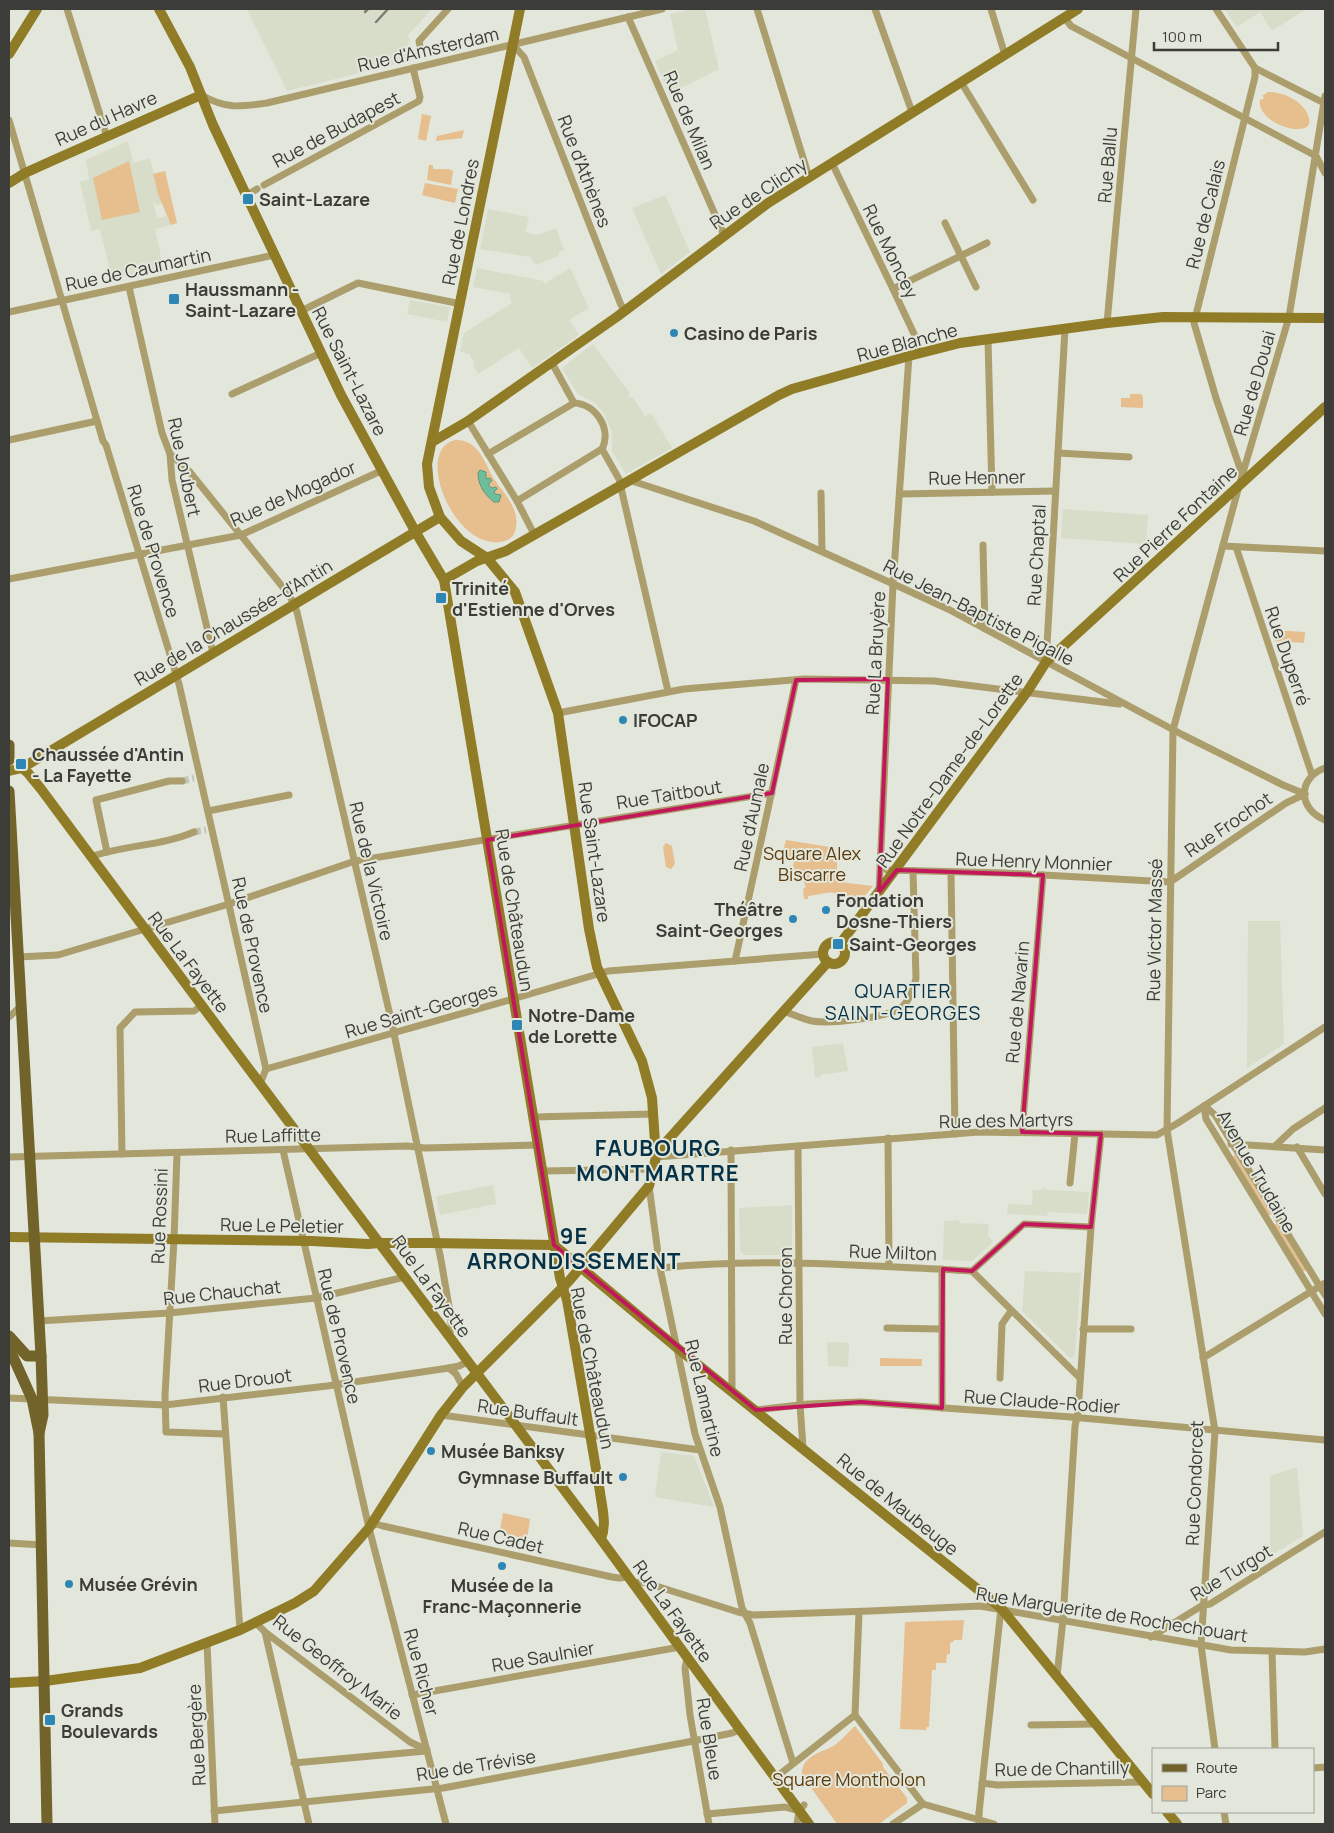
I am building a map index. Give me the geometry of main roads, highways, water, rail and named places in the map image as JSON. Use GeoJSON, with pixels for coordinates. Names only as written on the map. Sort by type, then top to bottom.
{"type":"FeatureCollection","features":[{"type":"Feature","properties":{"kind":"main road"},"geometry":{"type":"LineString","coordinates":[[9,54],[37,9]]}},
{"type":"Feature","properties":{"kind":"main road","name":"Rue Saint-Lazare"},"geometry":{"type":"LineString","coordinates":[[159,9],[190,66],[213,125],[341,395],[415,531],[444,580]]}},
{"type":"Feature","properties":{"kind":"main road","name":"Rue de Londres"},"geometry":{"type":"LineString","coordinates":[[440,517],[427,478],[427,464],[520,9]]}},
{"type":"Feature","properties":{"kind":"main road","name":"Rue de Clichy"},"geometry":{"type":"LineString","coordinates":[[432,442],[468,421],[552,363],[768,203],[1078,9]]}},
{"type":"Feature","properties":{"kind":"main road","name":"Rue du Havre"},"geometry":{"type":"LineString","coordinates":[[9,183],[25,173],[201,95]]}},
{"type":"Feature","properties":{"kind":"main road","name":"Rue du Havre"},"geometry":{"type":"LineString","coordinates":[[9,176],[25,173]]}},
{"type":"Feature","properties":{"kind":"main road","name":"Rue Blanche"},"geometry":{"type":"LineString","coordinates":[[444,580],[477,561],[506,551],[778,395],[792,389],[960,343],[1107,323],[1163,317],[1195,316],[1325,318]]}},
{"type":"Feature","properties":{"kind":"main road","name":"Rue Pierre Fontaine"},"geometry":{"type":"LineString","coordinates":[[1046,662],[1241,482],[1325,408]]}},
{"type":"Feature","properties":{"kind":"main road","name":"Rue Saint-Lazare"},"geometry":{"type":"LineString","coordinates":[[440,517],[462,541],[487,558],[515,592],[558,713],[589,929],[599,973],[642,1061],[650,1085],[656,1157]]}},
{"type":"Feature","properties":{"kind":"main road","name":"Rue de la Chaussée-d'Antin"},"geometry":{"type":"LineString","coordinates":[[9,771],[22,768],[440,517]]}},
{"type":"Feature","properties":{"kind":"main road","name":"Rue de Châteaudun"},"geometry":{"type":"LineString","coordinates":[[444,580],[554,1245],[560,1278],[567,1300],[586,1436],[604,1519],[604,1531],[601,1539]]}},
{"type":"Feature","properties":{"kind":"main road","name":"Rue Notre-Dame-de-Lorette"},"geometry":{"type":"LineString","coordinates":[[840,944],[878,892],[897,870],[1027,692],[1046,662]]}},
{"type":"Feature","properties":{"kind":"main road"},"geometry":{"type":"LineString","coordinates":[[9,745],[9,760]]}},
{"type":"Feature","properties":{"kind":"main road","name":"Rue La Fayette"},"geometry":{"type":"LineString","coordinates":[[22,768],[36,782],[404,1278],[601,1539],[775,1778],[802,1808],[809,1824]]}},
{"type":"Feature","properties":{"kind":"main road"},"geometry":{"type":"LineString","coordinates":[[9,790],[16,955],[21,1006],[42,1356],[42,1374],[37,1399]]}},
{"type":"Feature","properties":{"kind":"main road"},"geometry":{"type":"LineString","coordinates":[[835,942],[840,944],[844,950],[844,958],[838,963],[832,964],[825,958],[824,948],[828,944],[835,942]]}},
{"type":"Feature","properties":{"kind":"main road"},"geometry":{"type":"LineString","coordinates":[[9,1683],[45,1681],[140,1668],[256,1623],[314,1591],[369,1528],[441,1415],[463,1387],[563,1286],[585,1270],[649,1186],[656,1157],[667,1141],[783,1011],[825,958]]}},
{"type":"Feature","properties":{"kind":"main road","name":"Rue Le Peletier"},"geometry":{"type":"LineString","coordinates":[[9,1237],[303,1241],[368,1244],[554,1245]]}},
{"type":"Feature","properties":{"kind":"main road","name":"Rue de Maubeuge"},"geometry":{"type":"LineString","coordinates":[[554,1245],[1001,1608],[1152,1793]]}},
{"type":"Feature","properties":{"kind":"main road"},"geometry":{"type":"LineString","coordinates":[[9,1336],[27,1356],[42,1356]]}},
{"type":"Feature","properties":{"kind":"main road"},"geometry":{"type":"LineString","coordinates":[[10,1350],[16,1362],[24,1371],[42,1374]]}},
{"type":"Feature","properties":{"kind":"main road"},"geometry":{"type":"LineString","coordinates":[[10,1350],[37,1399],[43,1415],[39,1434],[47,1824]]}},
{"type":"Feature","properties":{"kind":"main road"},"geometry":{"type":"LineString","coordinates":[[1168,1813],[1177,1824]]}},
{"type":"Feature","properties":{"kind":"tunnel"},"geometry":{"type":"LineString","coordinates":[[182,781],[194,778]]}},
{"type":"Feature","properties":{"kind":"tunnel"},"geometry":{"type":"LineString","coordinates":[[194,832],[206,830]]}},
{"type":"Feature","properties":{"kind":"railway"},"geometry":{"type":"LineString","coordinates":[[365,12],[368,9]]}},
{"type":"Feature","properties":{"kind":"railway"},"geometry":{"type":"LineString","coordinates":[[376,22],[388,9]]}},
{"type":"Feature","properties":{"kind":"place","name":"Saint-Lazare"},"geometry":{"type":"Point","coordinates":[248,199]}},
{"type":"Feature","properties":{"kind":"place","name":"Haussmann - Saint-Lazare"},"geometry":{"type":"Point","coordinates":[174,299]}},
{"type":"Feature","properties":{"kind":"place","name":"Casino de Paris"},"geometry":{"type":"Point","coordinates":[674,333]}},
{"type":"Feature","properties":{"kind":"place","name":"Trinité d'Estienne d'Orves"},"geometry":{"type":"Point","coordinates":[441,598]}},
{"type":"Feature","properties":{"kind":"place","name":"IFOCAP"},"geometry":{"type":"Point","coordinates":[623,720]}},
{"type":"Feature","properties":{"kind":"place","name":"Chaussée d'Antin - La Fayette"},"geometry":{"type":"Point","coordinates":[21,764]}},
{"type":"Feature","properties":{"kind":"place","name":"Fondation Dosne-Thiers"},"geometry":{"type":"Point","coordinates":[826,910]}},
{"type":"Feature","properties":{"kind":"place","name":"Théâtre Saint-Georges"},"geometry":{"type":"Point","coordinates":[793,919]}},
{"type":"Feature","properties":{"kind":"place","name":"Saint-Georges"},"geometry":{"type":"Point","coordinates":[838,944]}},
{"type":"Feature","properties":{"kind":"place","name":"Notre-Dame de Lorette"},"geometry":{"type":"Point","coordinates":[517,1025]}},
{"type":"Feature","properties":{"kind":"place","name":"Musée Banksy"},"geometry":{"type":"Point","coordinates":[431,1451]}},
{"type":"Feature","properties":{"kind":"place","name":"Gymnase Buffault"},"geometry":{"type":"Point","coordinates":[623,1477]}},
{"type":"Feature","properties":{"kind":"place","name":"Musée de la Franc-Maçonnerie"},"geometry":{"type":"Point","coordinates":[502,1566]}},
{"type":"Feature","properties":{"kind":"place","name":"Musée Grévin"},"geometry":{"type":"Point","coordinates":[69,1584]}},
{"type":"Feature","properties":{"kind":"place","name":"Grands Boulevards"},"geometry":{"type":"Point","coordinates":[50,1720]}},
{"type":"Feature","properties":{"kind":"district","name":"QUARTIER SAINT-GEORGES"},"geometry":{"type":"Point","coordinates":[903,1002]}},
{"type":"Feature","properties":{"kind":"district","name":"FAUBOURG MONTMARTRE"},"geometry":{"type":"Point","coordinates":[658,1160]}},
{"type":"Feature","properties":{"kind":"district","name":"9E ARRONDISSEMENT"},"geometry":{"type":"Point","coordinates":[574,1248]}},
{"type":"Feature","properties":{"kind":"park label","name":"Square Alex Biscarre"},"geometry":{"type":"Point","coordinates":[812,863]}},
{"type":"Feature","properties":{"kind":"park label","name":"Square Montholon"},"geometry":{"type":"Point","coordinates":[849,1779]}}]}
